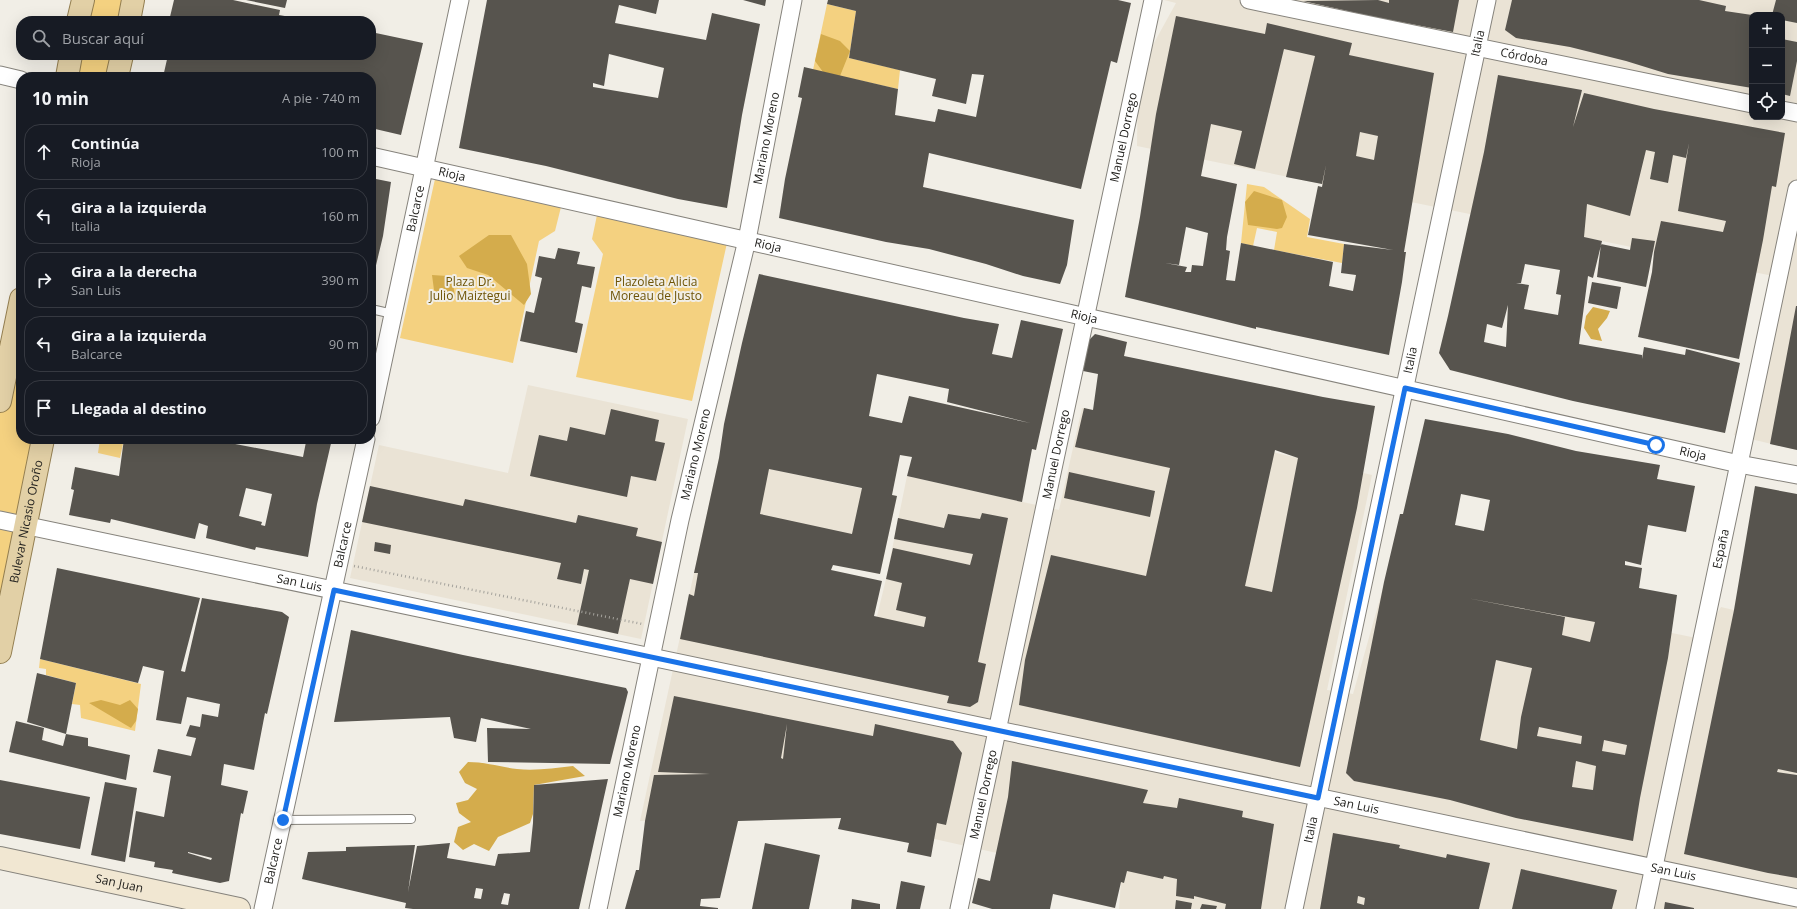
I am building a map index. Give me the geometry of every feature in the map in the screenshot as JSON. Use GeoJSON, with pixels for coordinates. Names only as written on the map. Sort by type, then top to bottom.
{"type":"FeatureCollection","features":[{"type":"Feature","properties":{"kind":"main road"},"geometry":{"type":"LineString","coordinates":[[79,16],[83,0]]}},
{"type":"Feature","properties":{"kind":"main road"},"geometry":{"type":"LineString","coordinates":[[130,16],[133,0]]}},
{"type":"Feature","properties":{"kind":"main road"},"geometry":{"type":"LineString","coordinates":[[68,72],[70,60]]}},
{"type":"Feature","properties":{"kind":"main road"},"geometry":{"type":"LineString","coordinates":[[118,72],[121,60]]}},
{"type":"Feature","properties":{"kind":"main road"},"geometry":{"type":"LineString","coordinates":[[0,401],[16,323]]}},
{"type":"Feature","properties":{"kind":"main road","name":"Bulevar Nicasio Oroño"},"geometry":{"type":"LineString","coordinates":[[0,652],[42,444]]}},
{"type":"Feature","properties":{"kind":"main road","name":"San Juan"},"geometry":{"type":"LineString","coordinates":[[0,858],[239,909]]}},
{"type":"Feature","properties":{"kind":"street","name":"Balcarce"},"geometry":{"type":"LineString","coordinates":[[376,394],[460,0]]}},
{"type":"Feature","properties":{"kind":"street","name":"Mariano Moreno"},"geometry":{"type":"LineString","coordinates":[[598,909],[680,520],[747,240],[793,0]]}},
{"type":"Feature","properties":{"kind":"street","name":"Manuel Dorrego"},"geometry":{"type":"LineString","coordinates":[[959,909],[1153,0]]}},
{"type":"Feature","properties":{"kind":"street","name":"Córdoba"},"geometry":{"type":"LineString","coordinates":[[1249,0],[1749,103]]}},
{"type":"Feature","properties":{"kind":"street","name":"Italia"},"geometry":{"type":"LineString","coordinates":[[1294,909],[1487,0]]}},
{"type":"Feature","properties":{"kind":"street"},"geometry":{"type":"LineString","coordinates":[[0,75],[16,79]]}},
{"type":"Feature","properties":{"kind":"street"},"geometry":{"type":"LineString","coordinates":[[1785,111],[1797,113]]}},
{"type":"Feature","properties":{"kind":"street","name":"Rioja"},"geometry":{"type":"LineString","coordinates":[[376,157],[1739,464],[1797,475]]}},
{"type":"Feature","properties":{"kind":"street","name":"España"},"geometry":{"type":"LineString","coordinates":[[1644,909],[1797,189]]}},
{"type":"Feature","properties":{"kind":"street","name":"Balcarce"},"geometry":{"type":"LineString","coordinates":[[263,909],[365,444]]}},
{"type":"Feature","properties":{"kind":"street","name":"San Luis"},"geometry":{"type":"LineString","coordinates":[[0,520],[25,524],[997,731],[1797,898]]}},
{"type":"Feature","properties":{"kind":"lane"},"geometry":{"type":"LineString","coordinates":[[376,310],[393,314]]}},
{"type":"Feature","properties":{"kind":"lane"},"geometry":{"type":"LineString","coordinates":[[283,820],[411,819]]}},
{"type":"Feature","properties":{"kind":"path"},"geometry":{"type":"LineString","coordinates":[[357,567],[658,627]]}},
{"type":"Feature","properties":{"kind":"shaded area"},"geometry":{"type":"Polygon","coordinates":[[[1164,0],[1797,0],[1797,450],[1734,435],[1778,277],[1137,146],[1138,72],[1176,3],[1164,0]]]}},
{"type":"Feature","properties":{"kind":"shaded area"},"geometry":{"type":"Polygon","coordinates":[[[821,34],[840,41],[850,51],[840,76],[823,72],[815,61],[821,34]]]}},
{"type":"Feature","properties":{"kind":"shaded area"},"geometry":{"type":"Polygon","coordinates":[[[1254,191],[1282,200],[1287,217],[1282,228],[1277,229],[1248,225],[1245,202],[1254,191]]]}},
{"type":"Feature","properties":{"kind":"shaded area"},"geometry":{"type":"Polygon","coordinates":[[[489,235],[511,235],[527,264],[531,294],[524,305],[488,275],[467,268],[459,256],[489,235]]]}},
{"type":"Feature","properties":{"kind":"shaded area"},"geometry":{"type":"Polygon","coordinates":[[[432,275],[447,276],[453,284],[455,297],[442,299],[434,290],[432,275]]]}},
{"type":"Feature","properties":{"kind":"shaded area"},"geometry":{"type":"Polygon","coordinates":[[[1593,307],[1610,311],[1607,318],[1598,329],[1602,341],[1591,339],[1584,328],[1586,316],[1593,307]]]}},
{"type":"Feature","properties":{"kind":"shaded area"},"geometry":{"type":"Polygon","coordinates":[[[528,385],[688,419],[641,639],[350,578],[379,445],[508,473],[528,385]]]}},
{"type":"Feature","properties":{"kind":"shaded area"},"geometry":{"type":"Polygon","coordinates":[[[1082,408],[1372,475],[1327,690],[1353,694],[1387,574],[1701,639],[1721,607],[1797,625],[1797,909],[1119,909],[1121,881],[841,818],[640,821],[719,458],[897,496],[880,574],[715,539],[831,570],[811,667],[862,678],[886,579],[907,476],[1059,510],[1082,408]]]}},
{"type":"Feature","properties":{"kind":"shaded area"},"geometry":{"type":"Polygon","coordinates":[[[101,700],[120,705],[130,700],[138,709],[136,721],[131,728],[89,703],[101,700]]]}},
{"type":"Feature","properties":{"kind":"shaded area"},"geometry":{"type":"Polygon","coordinates":[[[468,762],[524,770],[573,766],[585,776],[534,785],[533,814],[530,823],[498,837],[489,851],[474,844],[463,850],[454,842],[458,827],[471,822],[459,813],[456,803],[468,800],[477,789],[465,783],[459,772],[468,762]]]}},
{"type":"Feature","properties":{"kind":"green space"},"geometry":{"type":"Polygon","coordinates":[[[83,0],[133,0],[130,16],[79,16],[83,0]]]}},
{"type":"Feature","properties":{"kind":"green space"},"geometry":{"type":"Polygon","coordinates":[[[827,4],[856,11],[849,58],[900,70],[898,89],[813,70],[827,4]]]}},
{"type":"Feature","properties":{"kind":"green space"},"geometry":{"type":"Polygon","coordinates":[[[70,60],[121,60],[118,72],[68,72],[70,60]]]}},
{"type":"Feature","properties":{"kind":"green space","name":"Plaza Dr. Julio Maiztegui"},"geometry":{"type":"Polygon","coordinates":[[[435,179],[561,207],[555,231],[539,241],[513,363],[400,338],[435,179]]]}},
{"type":"Feature","properties":{"kind":"green space"},"geometry":{"type":"Polygon","coordinates":[[[1247,184],[1264,187],[1310,219],[1307,237],[1344,244],[1342,263],[1274,250],[1277,232],[1257,228],[1253,246],[1241,243],[1247,184]]]}},
{"type":"Feature","properties":{"kind":"green space","name":"Plazoleta Alicia Moreau de Justo"},"geometry":{"type":"Polygon","coordinates":[[[597,215],[727,243],[692,401],[576,377],[603,254],[592,239],[597,215]]]}},
{"type":"Feature","properties":{"kind":"green space"},"geometry":{"type":"Polygon","coordinates":[[[16,323],[16,444],[42,444],[0,652],[0,401],[16,323]]]}},
{"type":"Feature","properties":{"kind":"green space"},"geometry":{"type":"Polygon","coordinates":[[[99,444],[123,444],[120,458],[98,453],[99,444]]]}},
{"type":"Feature","properties":{"kind":"green space"},"geometry":{"type":"Polygon","coordinates":[[[40,659],[141,684],[135,731],[81,718],[80,705],[72,704],[76,683],[46,675],[46,669],[39,668],[40,659]]]}},
{"type":"Feature","properties":{"kind":"building"},"geometry":{"type":"Polygon","coordinates":[[[174,0],[233,0],[280,10],[279,15],[285,16],[170,16],[174,0]]]}},
{"type":"Feature","properties":{"kind":"building"},"geometry":{"type":"Polygon","coordinates":[[[246,0],[287,0],[285,8],[246,0]]]}},
{"type":"Feature","properties":{"kind":"building"},"geometry":{"type":"Polygon","coordinates":[[[487,0],[659,0],[656,14],[619,5],[615,23],[706,40],[712,13],[760,24],[742,115],[727,208],[678,199],[546,166],[459,148],[487,0]],[[609,54],[604,86],[593,83],[593,87],[658,98],[664,68],[609,54]]]}},
{"type":"Feature","properties":{"kind":"building"},"geometry":{"type":"Polygon","coordinates":[[[743,0],[766,0],[765,6],[743,0]]]}},
{"type":"Feature","properties":{"kind":"building"},"geometry":{"type":"Polygon","coordinates":[[[828,0],[1118,0],[1131,3],[1117,63],[1111,61],[1081,189],[929,153],[923,187],[1074,220],[1067,265],[1060,284],[1023,276],[986,264],[929,249],[886,242],[779,218],[785,179],[802,98],[798,97],[804,67],[898,89],[895,115],[935,122],[938,109],[976,117],[984,75],[972,74],[966,104],[932,96],[936,79],[849,58],[856,11],[827,4],[828,0]]]}},
{"type":"Feature","properties":{"kind":"building"},"geometry":{"type":"Polygon","coordinates":[[[1378,0],[1389,3],[1389,0],[1459,0],[1453,32],[1374,17],[1303,1],[1378,0]]]}},
{"type":"Feature","properties":{"kind":"building"},"geometry":{"type":"Polygon","coordinates":[[[1512,0],[1699,0],[1726,6],[1725,11],[1749,15],[1749,88],[1668,74],[1626,61],[1570,47],[1516,38],[1505,30],[1512,0]]]}},
{"type":"Feature","properties":{"kind":"building"},"geometry":{"type":"Polygon","coordinates":[[[1776,0],[1797,0],[1797,23],[1785,21],[1785,12],[1773,12],[1776,0]]]}},
{"type":"Feature","properties":{"kind":"building"},"geometry":{"type":"Polygon","coordinates":[[[1176,16],[1265,34],[1267,23],[1352,43],[1349,55],[1434,73],[1404,252],[1406,252],[1402,282],[1389,355],[1256,327],[1256,329],[1125,297],[1140,217],[1156,114],[1176,16]],[[1284,49],[1255,169],[1234,164],[1242,131],[1211,124],[1201,176],[1237,184],[1227,237],[1226,250],[1230,251],[1226,280],[1235,281],[1241,243],[1333,262],[1329,286],[1353,291],[1356,275],[1341,273],[1344,244],[1393,250],[1308,235],[1318,186],[1322,187],[1326,165],[1322,184],[1286,177],[1315,56],[1284,49]],[[1360,132],[1356,156],[1374,160],[1378,136],[1360,132]],[[1186,227],[1179,265],[1165,263],[1187,267],[1185,272],[1191,272],[1192,265],[1203,266],[1208,233],[1186,227]]]}},
{"type":"Feature","properties":{"kind":"building"},"geometry":{"type":"Polygon","coordinates":[[[376,33],[423,43],[401,135],[376,129],[376,72],[164,72],[167,60],[376,60],[376,33]]]}},
{"type":"Feature","properties":{"kind":"building"},"geometry":{"type":"Polygon","coordinates":[[[1785,40],[1797,42],[1797,61],[1790,96],[1785,95],[1785,40]]]}},
{"type":"Feature","properties":{"kind":"building"},"geometry":{"type":"Polygon","coordinates":[[[1498,75],[1582,90],[1573,127],[1584,93],[1654,109],[1785,133],[1776,187],[1772,186],[1763,240],[1739,359],[1638,337],[1661,221],[1723,232],[1726,221],[1678,211],[1689,143],[1686,158],[1673,155],[1668,183],[1650,179],[1655,152],[1646,150],[1630,216],[1587,204],[1584,237],[1602,241],[1593,278],[1588,276],[1579,344],[1642,355],[1642,359],[1644,347],[1685,355],[1686,349],[1740,363],[1725,433],[1573,401],[1450,370],[1439,353],[1484,152],[1498,75]],[[1525,264],[1521,283],[1516,283],[1529,285],[1524,309],[1558,315],[1561,295],[1556,294],[1560,270],[1525,264]],[[1508,305],[1502,328],[1487,324],[1484,342],[1506,347],[1508,305]]]}},
{"type":"Feature","properties":{"kind":"building"},"geometry":{"type":"Polygon","coordinates":[[[376,179],[391,182],[383,236],[376,265],[376,179]]]}},
{"type":"Feature","properties":{"kind":"building"},"geometry":{"type":"Polygon","coordinates":[[[1632,238],[1655,241],[1646,287],[1597,277],[1601,244],[1630,250],[1632,238]]]}},
{"type":"Feature","properties":{"kind":"building"},"geometry":{"type":"Polygon","coordinates":[[[558,248],[580,252],[577,264],[595,267],[591,288],[582,286],[575,322],[583,324],[577,353],[520,341],[526,311],[534,313],[542,278],[535,276],[539,256],[555,259],[558,248]]]}},
{"type":"Feature","properties":{"kind":"building"},"geometry":{"type":"Polygon","coordinates":[[[759,274],[964,318],[999,324],[992,354],[1012,358],[1021,320],[1063,329],[1036,450],[1032,449],[1022,502],[907,476],[912,457],[900,455],[892,495],[897,496],[880,574],[833,565],[831,570],[882,581],[874,616],[924,627],[926,617],[896,610],[902,583],[886,579],[893,548],[970,565],[973,554],[894,539],[898,518],[944,528],[948,514],[980,519],[982,513],[1008,518],[978,662],[986,664],[978,702],[970,707],[947,703],[949,696],[680,639],[689,594],[694,596],[698,573],[694,573],[742,343],[759,274]],[[877,374],[869,416],[902,423],[909,396],[1030,423],[947,402],[949,389],[877,374]],[[769,469],[760,514],[852,534],[862,488],[769,469]]]}},
{"type":"Feature","properties":{"kind":"building"},"geometry":{"type":"Polygon","coordinates":[[[1592,282],[1621,287],[1617,309],[1588,303],[1592,282]]]}},
{"type":"Feature","properties":{"kind":"building"},"geometry":{"type":"Polygon","coordinates":[[[1797,306],[1797,450],[1770,444],[1797,306]]]}},
{"type":"Feature","properties":{"kind":"building"},"geometry":{"type":"Polygon","coordinates":[[[1095,334],[1127,342],[1124,356],[1323,397],[1375,406],[1357,508],[1300,767],[1019,705],[1025,660],[1051,555],[1146,576],[1170,468],[1075,447],[1084,408],[1093,410],[1098,374],[1083,371],[1089,340],[1095,334]],[[1275,450],[1245,586],[1272,592],[1298,458],[1275,450]]]}},
{"type":"Feature","properties":{"kind":"building"},"geometry":{"type":"Polygon","coordinates":[[[611,409],[659,420],[655,441],[665,443],[656,481],[631,476],[627,497],[530,476],[539,435],[567,441],[570,427],[605,435],[611,409]]]}},
{"type":"Feature","properties":{"kind":"building"},"geometry":{"type":"Polygon","coordinates":[[[1425,419],[1508,434],[1576,451],[1660,465],[1657,479],[1695,486],[1686,532],[1648,525],[1641,565],[1625,561],[1625,565],[1642,568],[1639,588],[1677,595],[1668,658],[1640,798],[1633,841],[1516,818],[1450,800],[1354,781],[1346,773],[1384,582],[1400,514],[1403,514],[1425,419]],[[1461,494],[1455,525],[1484,531],[1490,500],[1461,494]],[[1467,598],[1565,617],[1562,635],[1590,642],[1595,622],[1467,598]],[[1496,660],[1480,740],[1517,749],[1521,717],[1532,668],[1496,660]],[[1539,727],[1537,736],[1581,744],[1582,736],[1539,727]],[[1604,740],[1602,751],[1625,755],[1627,745],[1604,740]],[[1576,761],[1572,787],[1593,790],[1596,766],[1576,761]]]}},
{"type":"Feature","properties":{"kind":"building"},"geometry":{"type":"Polygon","coordinates":[[[123,444],[235,444],[303,457],[306,444],[331,444],[317,504],[308,557],[256,547],[255,550],[206,538],[208,526],[199,523],[195,539],[111,519],[110,523],[69,515],[74,490],[71,489],[75,467],[119,476],[123,444]],[[246,488],[239,516],[262,522],[261,525],[265,526],[272,494],[246,488]]]}},
{"type":"Feature","properties":{"kind":"building"},"geometry":{"type":"Polygon","coordinates":[[[1069,472],[1155,491],[1150,517],[1064,498],[1069,472]]]}},
{"type":"Feature","properties":{"kind":"building"},"geometry":{"type":"Polygon","coordinates":[[[370,486],[463,506],[465,499],[576,523],[578,515],[638,528],[636,536],[662,542],[653,584],[630,579],[618,634],[577,625],[589,570],[584,569],[581,584],[557,579],[561,563],[362,522],[370,486]]]}},
{"type":"Feature","properties":{"kind":"building"},"geometry":{"type":"Polygon","coordinates":[[[1755,486],[1797,494],[1797,773],[1778,769],[1777,772],[1797,775],[1797,878],[1684,854],[1734,610],[1755,486]]]}},
{"type":"Feature","properties":{"kind":"building"},"geometry":{"type":"Polygon","coordinates":[[[375,542],[391,545],[390,554],[374,551],[375,542]]]}},
{"type":"Feature","properties":{"kind":"building"},"geometry":{"type":"Polygon","coordinates":[[[57,568],[200,598],[181,671],[185,672],[202,598],[282,612],[289,617],[267,714],[265,713],[254,770],[224,764],[221,785],[248,791],[243,814],[241,813],[229,881],[220,883],[172,873],[173,870],[154,867],[155,862],[129,857],[136,811],[164,817],[171,776],[153,772],[158,749],[191,756],[196,738],[186,736],[190,725],[200,727],[202,714],[218,717],[220,704],[187,697],[181,724],[156,720],[164,671],[143,666],[138,683],[40,659],[57,568]],[[188,852],[211,860],[212,858],[188,852]]]}},
{"type":"Feature","properties":{"kind":"building"},"geometry":{"type":"Polygon","coordinates":[[[351,630],[463,655],[626,688],[628,692],[610,764],[488,762],[487,728],[531,729],[481,718],[476,742],[454,738],[450,717],[334,722],[351,630]]]}},
{"type":"Feature","properties":{"kind":"building"},"geometry":{"type":"Polygon","coordinates":[[[37,673],[76,683],[66,734],[27,722],[37,673]]]}},
{"type":"Feature","properties":{"kind":"building"},"geometry":{"type":"Polygon","coordinates":[[[674,696],[873,736],[875,724],[953,741],[962,753],[946,825],[937,823],[931,857],[907,852],[909,843],[838,829],[841,818],[738,821],[720,898],[701,899],[700,906],[718,909],[625,909],[636,870],[639,870],[645,821],[654,775],[710,774],[658,772],[674,696]],[[787,724],[781,758],[783,759],[787,724]]]}},
{"type":"Feature","properties":{"kind":"building"},"geometry":{"type":"Polygon","coordinates":[[[16,721],[44,728],[42,740],[63,746],[66,734],[88,738],[88,746],[130,755],[126,780],[9,752],[16,721]]]}},
{"type":"Feature","properties":{"kind":"building"},"geometry":{"type":"Polygon","coordinates":[[[1012,761],[1148,790],[1143,803],[1177,808],[1179,798],[1243,811],[1242,817],[1274,824],[1261,909],[1225,909],[1226,904],[1194,896],[1194,899],[1176,896],[1177,879],[1164,876],[1163,879],[1127,871],[1124,883],[1121,882],[1115,908],[1053,894],[1050,909],[992,909],[972,903],[978,878],[990,881],[1008,797],[1012,761]]]}},
{"type":"Feature","properties":{"kind":"building"},"geometry":{"type":"Polygon","coordinates":[[[608,779],[579,909],[413,909],[405,908],[406,903],[302,879],[308,852],[346,851],[346,847],[415,845],[408,892],[417,846],[450,843],[447,858],[495,866],[498,854],[530,852],[533,823],[534,785],[608,779]],[[476,888],[474,898],[481,899],[483,889],[476,888]],[[504,893],[501,904],[508,905],[510,894],[504,893]]]}},
{"type":"Feature","properties":{"kind":"building"},"geometry":{"type":"Polygon","coordinates":[[[0,780],[90,797],[80,849],[0,834],[0,780]]]}},
{"type":"Feature","properties":{"kind":"building"},"geometry":{"type":"Polygon","coordinates":[[[105,782],[137,788],[125,862],[91,855],[105,782]]]}},
{"type":"Feature","properties":{"kind":"building"},"geometry":{"type":"Polygon","coordinates":[[[1333,833],[1400,845],[1399,848],[1446,858],[1447,854],[1490,863],[1479,909],[1320,909],[1333,833]],[[1358,896],[1357,903],[1364,905],[1365,898],[1358,896]]]}},
{"type":"Feature","properties":{"kind":"building"},"geometry":{"type":"Polygon","coordinates":[[[765,843],[820,855],[809,909],[752,909],[765,843]]]}},
{"type":"Feature","properties":{"kind":"building"},"geometry":{"type":"Polygon","coordinates":[[[1521,869],[1617,890],[1612,909],[1512,909],[1521,869]]]}},
{"type":"Feature","properties":{"kind":"building"},"geometry":{"type":"Polygon","coordinates":[[[901,881],[925,886],[920,909],[896,909],[901,881]]]}},
{"type":"Feature","properties":{"kind":"building"},"geometry":{"type":"Polygon","coordinates":[[[852,899],[880,904],[880,909],[851,909],[852,899]]]}},
{"type":"Feature","properties":{"kind":"building"},"geometry":{"type":"Polygon","coordinates":[[[1176,900],[1192,903],[1191,909],[1175,909],[1176,900]]]}},
{"type":"Feature","properties":{"kind":"building"},"geometry":{"type":"Polygon","coordinates":[[[1665,902],[1694,908],[1694,909],[1664,909],[1665,902]]]}},
{"type":"Feature","properties":{"kind":"building"},"geometry":{"type":"Polygon","coordinates":[[[1202,904],[1217,906],[1216,909],[1200,909],[1202,904]]]}},
{"type":"Feature","properties":{"kind":"route"},"geometry":{"type":"LineString","coordinates":[[283,820],[334,590],[1318,798],[1405,388],[1656,445]]}}]}
